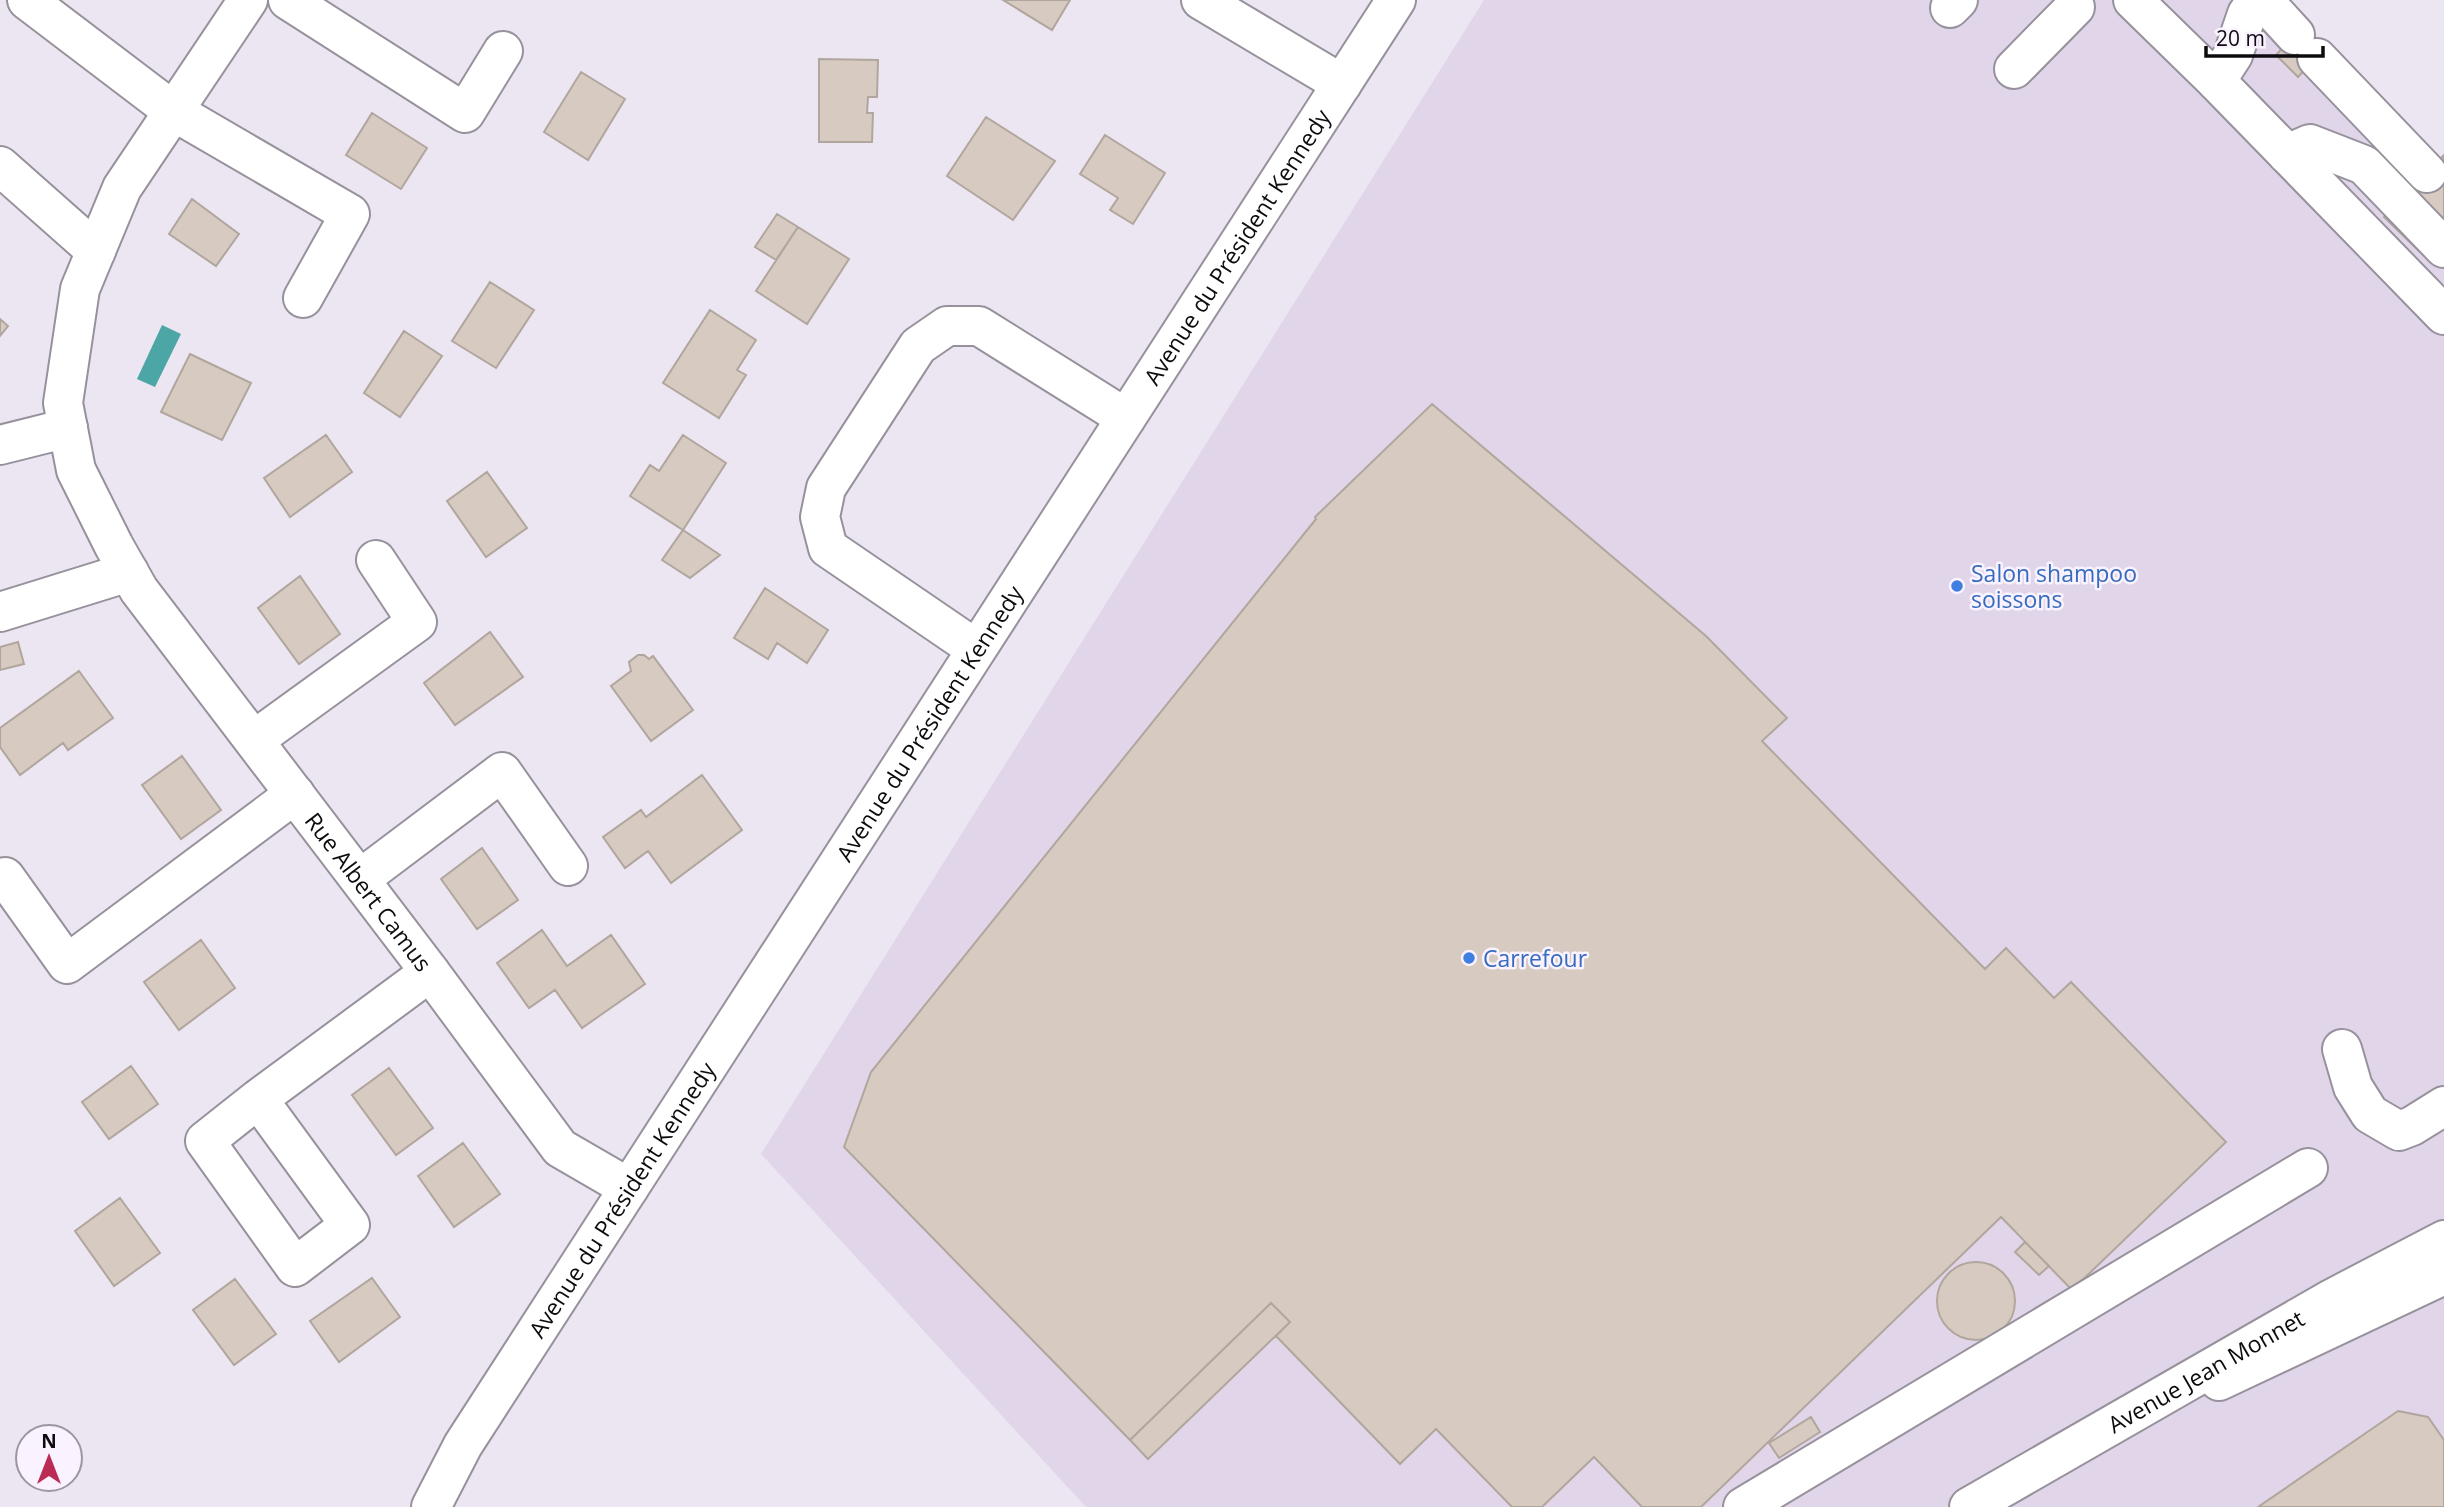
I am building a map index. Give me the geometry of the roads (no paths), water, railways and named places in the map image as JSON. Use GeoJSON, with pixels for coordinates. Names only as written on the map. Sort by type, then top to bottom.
{"type":"FeatureCollection","features":[{"type":"Feature","properties":{"kind":"street"},"geometry":{"type":"LineString","coordinates":[[26,0],[173,111],[350,214],[303,298]]}},
{"type":"Feature","properties":{"kind":"street","name":"Rue Albert Camus"},"geometry":{"type":"LineString","coordinates":[[248,0],[122,188],[80,289],[63,403],[76,470],[139,590],[360,878],[560,1148],[629,1188]]}},
{"type":"Feature","properties":{"kind":"street"},"geometry":{"type":"LineString","coordinates":[[288,0],[465,113],[503,51]]}},
{"type":"Feature","properties":{"kind":"street"},"geometry":{"type":"LineString","coordinates":[[1201,0],[1342,85]]}},
{"type":"Feature","properties":{"kind":"street","name":"Avenue du Président Kennedy"},"geometry":{"type":"LineString","coordinates":[[431,1507],[463,1445],[1396,0]]}},
{"type":"Feature","properties":{"kind":"street"},"geometry":{"type":"LineString","coordinates":[[2133,0],[2216,80],[2444,315]]}},
{"type":"Feature","properties":{"kind":"street"},"geometry":{"type":"LineString","coordinates":[[2216,80],[2233,55],[2247,14],[2257,0]]}},
{"type":"Feature","properties":{"kind":"street"},"geometry":{"type":"LineString","coordinates":[[2263,0],[2427,173]]}},
{"type":"Feature","properties":{"kind":"street"},"geometry":{"type":"LineString","coordinates":[[2014,69],[2079,2]]}},
{"type":"Feature","properties":{"kind":"street"},"geometry":{"type":"LineString","coordinates":[[2287,154],[2310,144],[2364,165],[2444,248]]}},
{"type":"Feature","properties":{"kind":"street"},"geometry":{"type":"LineString","coordinates":[[0,166],[96,251]]}},
{"type":"Feature","properties":{"kind":"street"},"geometry":{"type":"LineString","coordinates":[[976,649],[828,548],[820,517],[826,488],[918,346],[947,326],[979,326],[1126,418]]}},
{"type":"Feature","properties":{"kind":"street"},"geometry":{"type":"LineString","coordinates":[[0,445],[68,428]]}},
{"type":"Feature","properties":{"kind":"street"},"geometry":{"type":"LineString","coordinates":[[254,740],[417,622],[376,560]]}},
{"type":"Feature","properties":{"kind":"street"},"geometry":{"type":"LineString","coordinates":[[0,612],[129,572]]}},
{"type":"Feature","properties":{"kind":"street"},"geometry":{"type":"LineString","coordinates":[[360,878],[502,772],[568,866]]}},
{"type":"Feature","properties":{"kind":"street"},"geometry":{"type":"LineString","coordinates":[[5,877],[67,964],[295,794]]}},
{"type":"Feature","properties":{"kind":"street"},"geometry":{"type":"LineString","coordinates":[[258,1099],[430,972]]}},
{"type":"Feature","properties":{"kind":"street"},"geometry":{"type":"LineString","coordinates":[[2342,1049],[2353,1087],[2370,1114],[2399,1131],[2444,1106]]}},
{"type":"Feature","properties":{"kind":"street"},"geometry":{"type":"LineString","coordinates":[[1743,1507],[2308,1168]]}},
{"type":"Feature","properties":{"kind":"street","name":"Avenue Jean Monnet"},"geometry":{"type":"LineString","coordinates":[[1969,1507],[2333,1298],[2444,1240]]}},
{"type":"Feature","properties":{"kind":"street"},"geometry":{"type":"LineString","coordinates":[[2036,1467],[2444,1275]]}},
{"type":"Feature","properties":{"kind":"street","name":"Avenue du Président Kennedy"},"geometry":{"type":"LineString","coordinates":[[414,1507],[434,1471],[463,1445]]}},
{"type":"Feature","properties":{"kind":"place","name":"Salon shampoo soissons"},"geometry":{"type":"Point","coordinates":[1957,586]}},
{"type":"Feature","properties":{"kind":"place","name":"Carrefour"},"geometry":{"type":"Point","coordinates":[1469,958]}}]}
